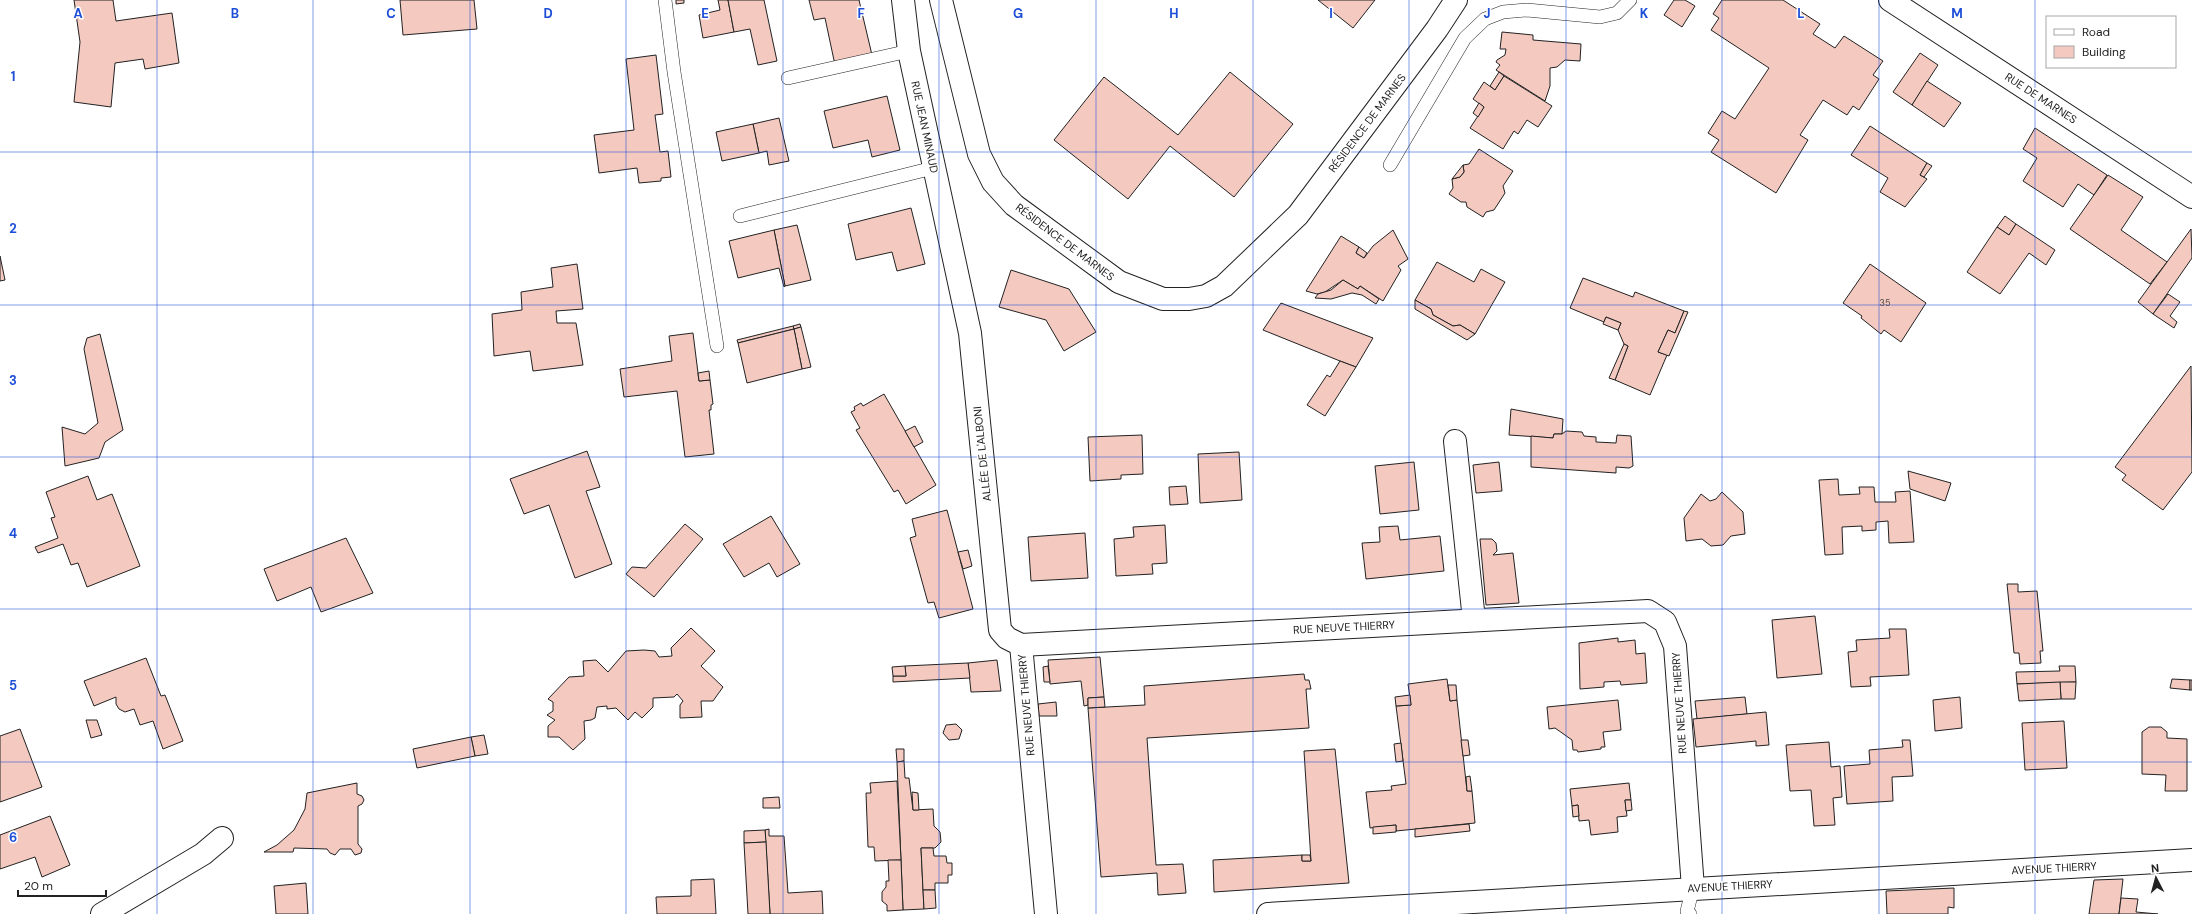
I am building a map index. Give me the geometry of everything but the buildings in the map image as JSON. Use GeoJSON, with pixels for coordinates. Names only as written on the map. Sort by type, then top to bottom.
{"type":"FeatureCollection","features":[{"type":"Feature","properties":{"kind":"street","name":"RUE JEAN MINAUD"},"geometry":{"type":"LineString","coordinates":[[903,0],[909,51],[951,254]]}},
{"type":"Feature","properties":{"kind":"street","name":"RÉSIDENCE DE MARNES"},"geometry":{"type":"LineString","coordinates":[[941,0],[979,154],[993,182],[1014,205],[1119,282],[1163,299],[1189,299],[1206,296],[1224,286],[1298,215],[1437,28],[1456,0]]}},
{"type":"Feature","properties":{"kind":"street","name":"RUE DE MARNES"},"geometry":{"type":"LineString","coordinates":[[1890,0],[2192,197]]}},
{"type":"Feature","properties":{"kind":"street","name":"ALLÉE DE L'ALBONI"},"geometry":{"type":"LineString","coordinates":[[951,254],[970,333],[1000,630],[1007,638],[1021,645]]}},
{"type":"Feature","properties":{"kind":"street"},"geometry":{"type":"LineString","coordinates":[[1455,441],[1474,620]]}},
{"type":"Feature","properties":{"kind":"street","name":"RUE NEUVE THIERRY"},"geometry":{"type":"LineString","coordinates":[[1046,914],[1021,645],[1648,611],[1665,622],[1675,646],[1692,888]]}},
{"type":"Feature","properties":{"kind":"street"},"geometry":{"type":"LineString","coordinates":[[102,914],[204,854],[222,838]]}},
{"type":"Feature","properties":{"kind":"street","name":"AVENUE THIERRY"},"geometry":{"type":"LineString","coordinates":[[1268,914],[1692,888],[2192,860]]}},
{"type":"Feature","properties":{"kind":"lane"},"geometry":{"type":"LineString","coordinates":[[665,0],[674,72],[717,346]]}},
{"type":"Feature","properties":{"kind":"lane"},"geometry":{"type":"LineString","coordinates":[[1390,165],[1465,38],[1485,18],[1503,12],[1527,10],[1600,17],[1618,12],[1630,0]]}},
{"type":"Feature","properties":{"kind":"lane"},"geometry":{"type":"LineString","coordinates":[[788,78],[909,51]]}},
{"type":"Feature","properties":{"kind":"lane"},"geometry":{"type":"LineString","coordinates":[[740,216],[933,168]]}},
{"type":"Feature","properties":{"kind":"lane"},"geometry":{"type":"LineString","coordinates":[[1690,914],[1687,911],[1692,888]]}}]}
